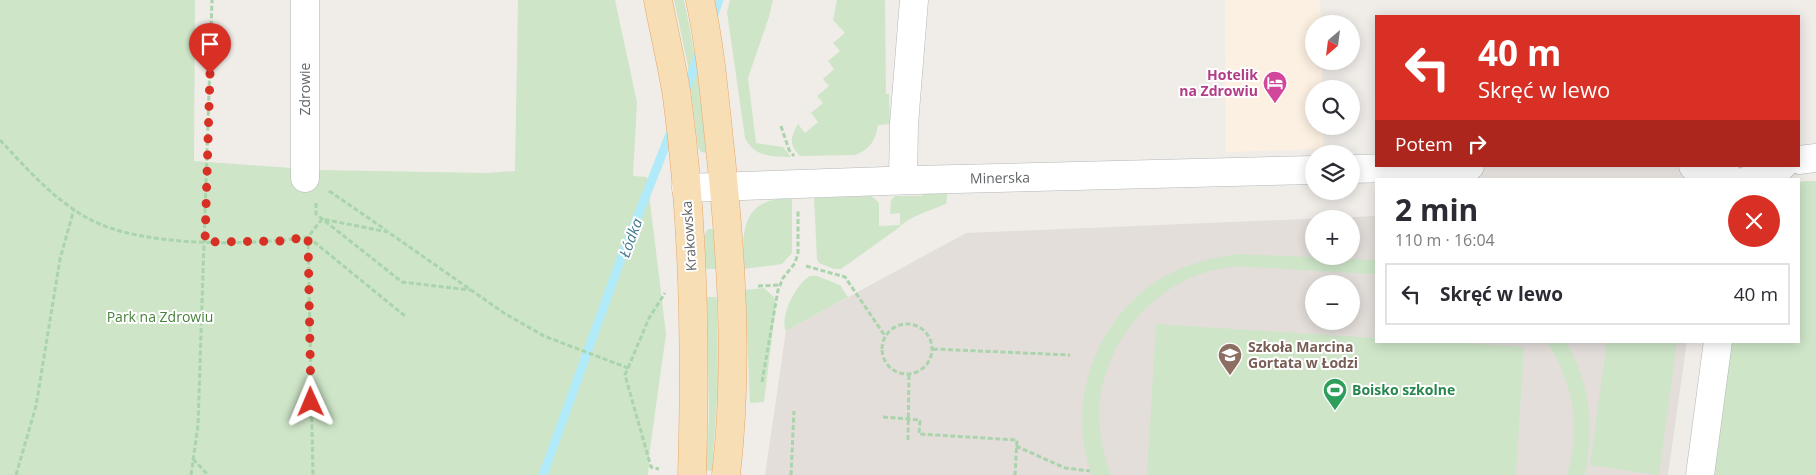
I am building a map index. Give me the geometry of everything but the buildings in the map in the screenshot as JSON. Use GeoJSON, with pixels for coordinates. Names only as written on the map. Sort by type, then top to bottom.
{"type":"FeatureCollection","features":[{"type":"Feature","properties":{"kind":"main road","name":"Krakowska"},"geometry":{"type":"LineString","coordinates":[[658,0],[673,72],[684,160],[694,297],[692,475]]}},
{"type":"Feature","properties":{"kind":"main road"},"geometry":{"type":"LineString","coordinates":[[700,0],[707,33],[713,82],[731,280],[732,371],[726,475]]}},
{"type":"Feature","properties":{"kind":"street","name":"Zdrowie"},"geometry":{"type":"LineString","coordinates":[[306,0],[316,188]]}},
{"type":"Feature","properties":{"kind":"street"},"geometry":{"type":"LineString","coordinates":[[903,180],[904,124],[914,0]]}},
{"type":"Feature","properties":{"kind":"street"},"geometry":{"type":"LineString","coordinates":[[1800,160],[1816,158]]}},
{"type":"Feature","properties":{"kind":"street"},"geometry":{"type":"LineString","coordinates":[[1360,169],[1430,167]]}},
{"type":"Feature","properties":{"kind":"street"},"geometry":{"type":"LineString","coordinates":[[1697,167],[1728,178]]}},
{"type":"Feature","properties":{"kind":"street"},"geometry":{"type":"LineString","coordinates":[[1754,178],[1780,167]]}},
{"type":"Feature","properties":{"kind":"street","name":"Minerska"},"geometry":{"type":"LineString","coordinates":[[686,188],[903,180],[1305,170]]}},
{"type":"Feature","properties":{"kind":"street"},"geometry":{"type":"LineString","coordinates":[[1700,475],[1718,343]]}},
{"type":"Feature","properties":{"kind":"path"},"geometry":{"type":"LineString","coordinates":[[191,475],[198,425],[212,0]]}},
{"type":"Feature","properties":{"kind":"path"},"geometry":{"type":"LineString","coordinates":[[781,126],[789,150],[796,158]]}},
{"type":"Feature","properties":{"kind":"path"},"geometry":{"type":"LineString","coordinates":[[0,140],[46,186],[74,209],[105,226],[132,234],[205,242],[280,241],[308,237],[405,316]]}},
{"type":"Feature","properties":{"kind":"path"},"geometry":{"type":"LineString","coordinates":[[760,391],[780,285],[795,263],[798,253],[797,184]]}},
{"type":"Feature","properties":{"kind":"path"},"geometry":{"type":"LineString","coordinates":[[316,188],[316,214],[402,282],[471,290]]}},
{"type":"Feature","properties":{"kind":"path"},"geometry":{"type":"LineString","coordinates":[[316,188],[388,232],[504,313],[544,336],[628,368]]}},
{"type":"Feature","properties":{"kind":"path"},"geometry":{"type":"LineString","coordinates":[[16,475],[36,406],[60,259],[74,209]]}},
{"type":"Feature","properties":{"kind":"path"},"geometry":{"type":"LineString","coordinates":[[322,219],[388,232]]}},
{"type":"Feature","properties":{"kind":"path"},"geometry":{"type":"LineString","coordinates":[[313,475],[308,237],[322,219]]}},
{"type":"Feature","properties":{"kind":"path"},"geometry":{"type":"LineString","coordinates":[[806,266],[845,277],[886,336]]}},
{"type":"Feature","properties":{"kind":"path"},"geometry":{"type":"LineString","coordinates":[[754,286],[780,285]]}},
{"type":"Feature","properties":{"kind":"path"},"geometry":{"type":"LineString","coordinates":[[659,468],[651,467],[626,374],[648,318],[667,291]]}},
{"type":"Feature","properties":{"kind":"path"},"geometry":{"type":"LineString","coordinates":[[911,323],[924,330],[932,342],[933,349],[928,363],[917,373],[909,374],[894,370],[888,365],[882,351],[886,336],[896,326],[911,323]]}},
{"type":"Feature","properties":{"kind":"path"},"geometry":{"type":"LineString","coordinates":[[933,349],[1070,355]]}},
{"type":"Feature","properties":{"kind":"path"},"geometry":{"type":"LineString","coordinates":[[908,440],[909,374]]}},
{"type":"Feature","properties":{"kind":"path"},"geometry":{"type":"LineString","coordinates":[[791,475],[794,411]]}},
{"type":"Feature","properties":{"kind":"path"},"geometry":{"type":"LineString","coordinates":[[882,417],[920,420],[919,434],[1017,440],[1015,475]]}},
{"type":"Feature","properties":{"kind":"path"},"geometry":{"type":"LineString","coordinates":[[1016,446],[1065,468],[1090,471]]}},
{"type":"Feature","properties":{"kind":"path"},"geometry":{"type":"LineString","coordinates":[[193,459],[208,475]]}},
{"type":"Feature","properties":{"kind":"shaded area"},"geometry":{"type":"Polygon","coordinates":[[[1225,0],[1320,0],[1321,15],[1305,15],[1305,70],[1322,70],[1322,80],[1305,80],[1305,135],[1323,135],[1324,145],[1305,145],[1305,150],[1226,152],[1225,0]]]}},
{"type":"Feature","properties":{"kind":"shaded area","name":"Szkoła Marcina Gortata w Łodzi"},"geometry":{"type":"Polygon","coordinates":[[[1375,216],[1375,343],[1687,343],[1668,475],[765,475],[786,331],[966,233],[1305,219],[1305,265],[1360,265],[1360,217],[1375,216]]]}},
{"type":"Feature","properties":{"kind":"green space","name":"Park na Zdrowiu"},"geometry":{"type":"Polygon","coordinates":[[[0,0],[195,0],[194,161],[319,170],[487,173],[515,171],[518,0],[615,0],[637,102],[633,176],[647,177],[666,334],[648,475],[0,475],[0,0]]]}},
{"type":"Feature","properties":{"kind":"green space"},"geometry":{"type":"Polygon","coordinates":[[[674,0],[684,0],[692,38],[706,153],[701,152],[698,147],[688,66],[674,0]]]}},
{"type":"Feature","properties":{"kind":"green space"},"geometry":{"type":"Polygon","coordinates":[[[730,0],[773,0],[748,78],[756,143],[783,147],[791,157],[764,155],[754,149],[745,138],[727,12],[730,0]]]}},
{"type":"Feature","properties":{"kind":"green space"},"geometry":{"type":"Polygon","coordinates":[[[837,0],[885,0],[886,94],[889,94],[890,124],[878,125],[876,135],[868,147],[855,155],[800,156],[792,145],[793,134],[798,124],[805,133],[818,122],[811,113],[823,103],[817,96],[829,86],[823,79],[834,69],[828,61],[840,51],[833,43],[845,33],[833,20],[837,0]]]}},
{"type":"Feature","properties":{"kind":"green space"},"geometry":{"type":"Polygon","coordinates":[[[1816,181],[1816,475],[1713,475],[1731,343],[1800,343],[1800,182],[1816,181]]]}},
{"type":"Feature","properties":{"kind":"green space"},"geometry":{"type":"Polygon","coordinates":[[[931,189],[948,189],[946,204],[920,214],[902,224],[841,269],[834,269],[819,263],[817,259],[814,198],[872,196],[879,203],[879,226],[900,225],[900,213],[890,214],[891,200],[895,196],[921,196],[931,189]]]}},
{"type":"Feature","properties":{"kind":"green space"},"geometry":{"type":"Polygon","coordinates":[[[778,199],[792,199],[792,253],[782,264],[744,269],[744,235],[750,216],[756,208],[765,202],[778,199]]]}},
{"type":"Feature","properties":{"kind":"green space"},"geometry":{"type":"Polygon","coordinates":[[[708,229],[713,229],[716,269],[706,269],[704,235],[708,229]]]}},
{"type":"Feature","properties":{"kind":"green space"},"geometry":{"type":"Polygon","coordinates":[[[1239,254],[1305,257],[1305,265],[1360,265],[1360,259],[1375,260],[1375,274],[1239,267],[1224,268],[1199,275],[1176,285],[1155,300],[1137,318],[1122,339],[1110,362],[1102,386],[1099,412],[1102,444],[1111,475],[1092,475],[1084,447],[1082,418],[1085,389],[1093,361],[1106,334],[1123,311],[1144,290],[1169,274],[1203,261],[1239,254]]]}},
{"type":"Feature","properties":{"kind":"green space"},"geometry":{"type":"Polygon","coordinates":[[[810,276],[817,276],[840,285],[848,297],[786,331],[784,325],[787,309],[800,285],[810,276]]]}},
{"type":"Feature","properties":{"kind":"green space"},"geometry":{"type":"Polygon","coordinates":[[[764,288],[774,297],[776,304],[764,402],[750,403],[745,290],[764,288]]]}},
{"type":"Feature","properties":{"kind":"green space"},"geometry":{"type":"Polygon","coordinates":[[[707,297],[716,297],[717,301],[718,383],[712,471],[706,470],[709,417],[707,297]]]}},
{"type":"Feature","properties":{"kind":"green space","name":"Boisko szkolne"},"geometry":{"type":"Polygon","coordinates":[[[1156,324],[1375,338],[1375,343],[1465,343],[1524,347],[1516,475],[1147,475],[1156,324]]]}},
{"type":"Feature","properties":{"kind":"green space"},"geometry":{"type":"Polygon","coordinates":[[[1547,343],[1567,343],[1585,389],[1590,423],[1590,440],[1585,475],[1567,475],[1572,458],[1574,423],[1568,389],[1563,372],[1547,343]]]}},
{"type":"Feature","properties":{"kind":"green space"},"geometry":{"type":"Polygon","coordinates":[[[1607,343],[1677,343],[1659,475],[1590,465],[1607,343]]]}},
{"type":"Feature","properties":{"kind":"waterway","name":"Łódka"},"geometry":{"type":"LineString","coordinates":[[712,20],[719,0]]}},
{"type":"Feature","properties":{"kind":"waterway","name":"Łódka"},"geometry":{"type":"LineString","coordinates":[[685,93],[700,51]]}},
{"type":"Feature","properties":{"kind":"waterway","name":"Łódka"},"geometry":{"type":"LineString","coordinates":[[543,475],[622,256],[672,129]]}},
{"type":"Feature","properties":{"kind":"place","name":"Hotelik na Zdrowiu"},"geometry":{"type":"Point","coordinates":[1275,104]}},
{"type":"Feature","properties":{"kind":"place","name":"Szkoła Marcina Gortata w Łodzi"},"geometry":{"type":"Point","coordinates":[1230,376]}},
{"type":"Feature","properties":{"kind":"place","name":"Boisko szkolne"},"geometry":{"type":"Point","coordinates":[1335,411]}},
{"type":"Feature","properties":{"kind":"route"},"geometry":{"type":"LineString","coordinates":[[210,74],[205,242],[280,241],[308,237],[311,402]]}}]}
